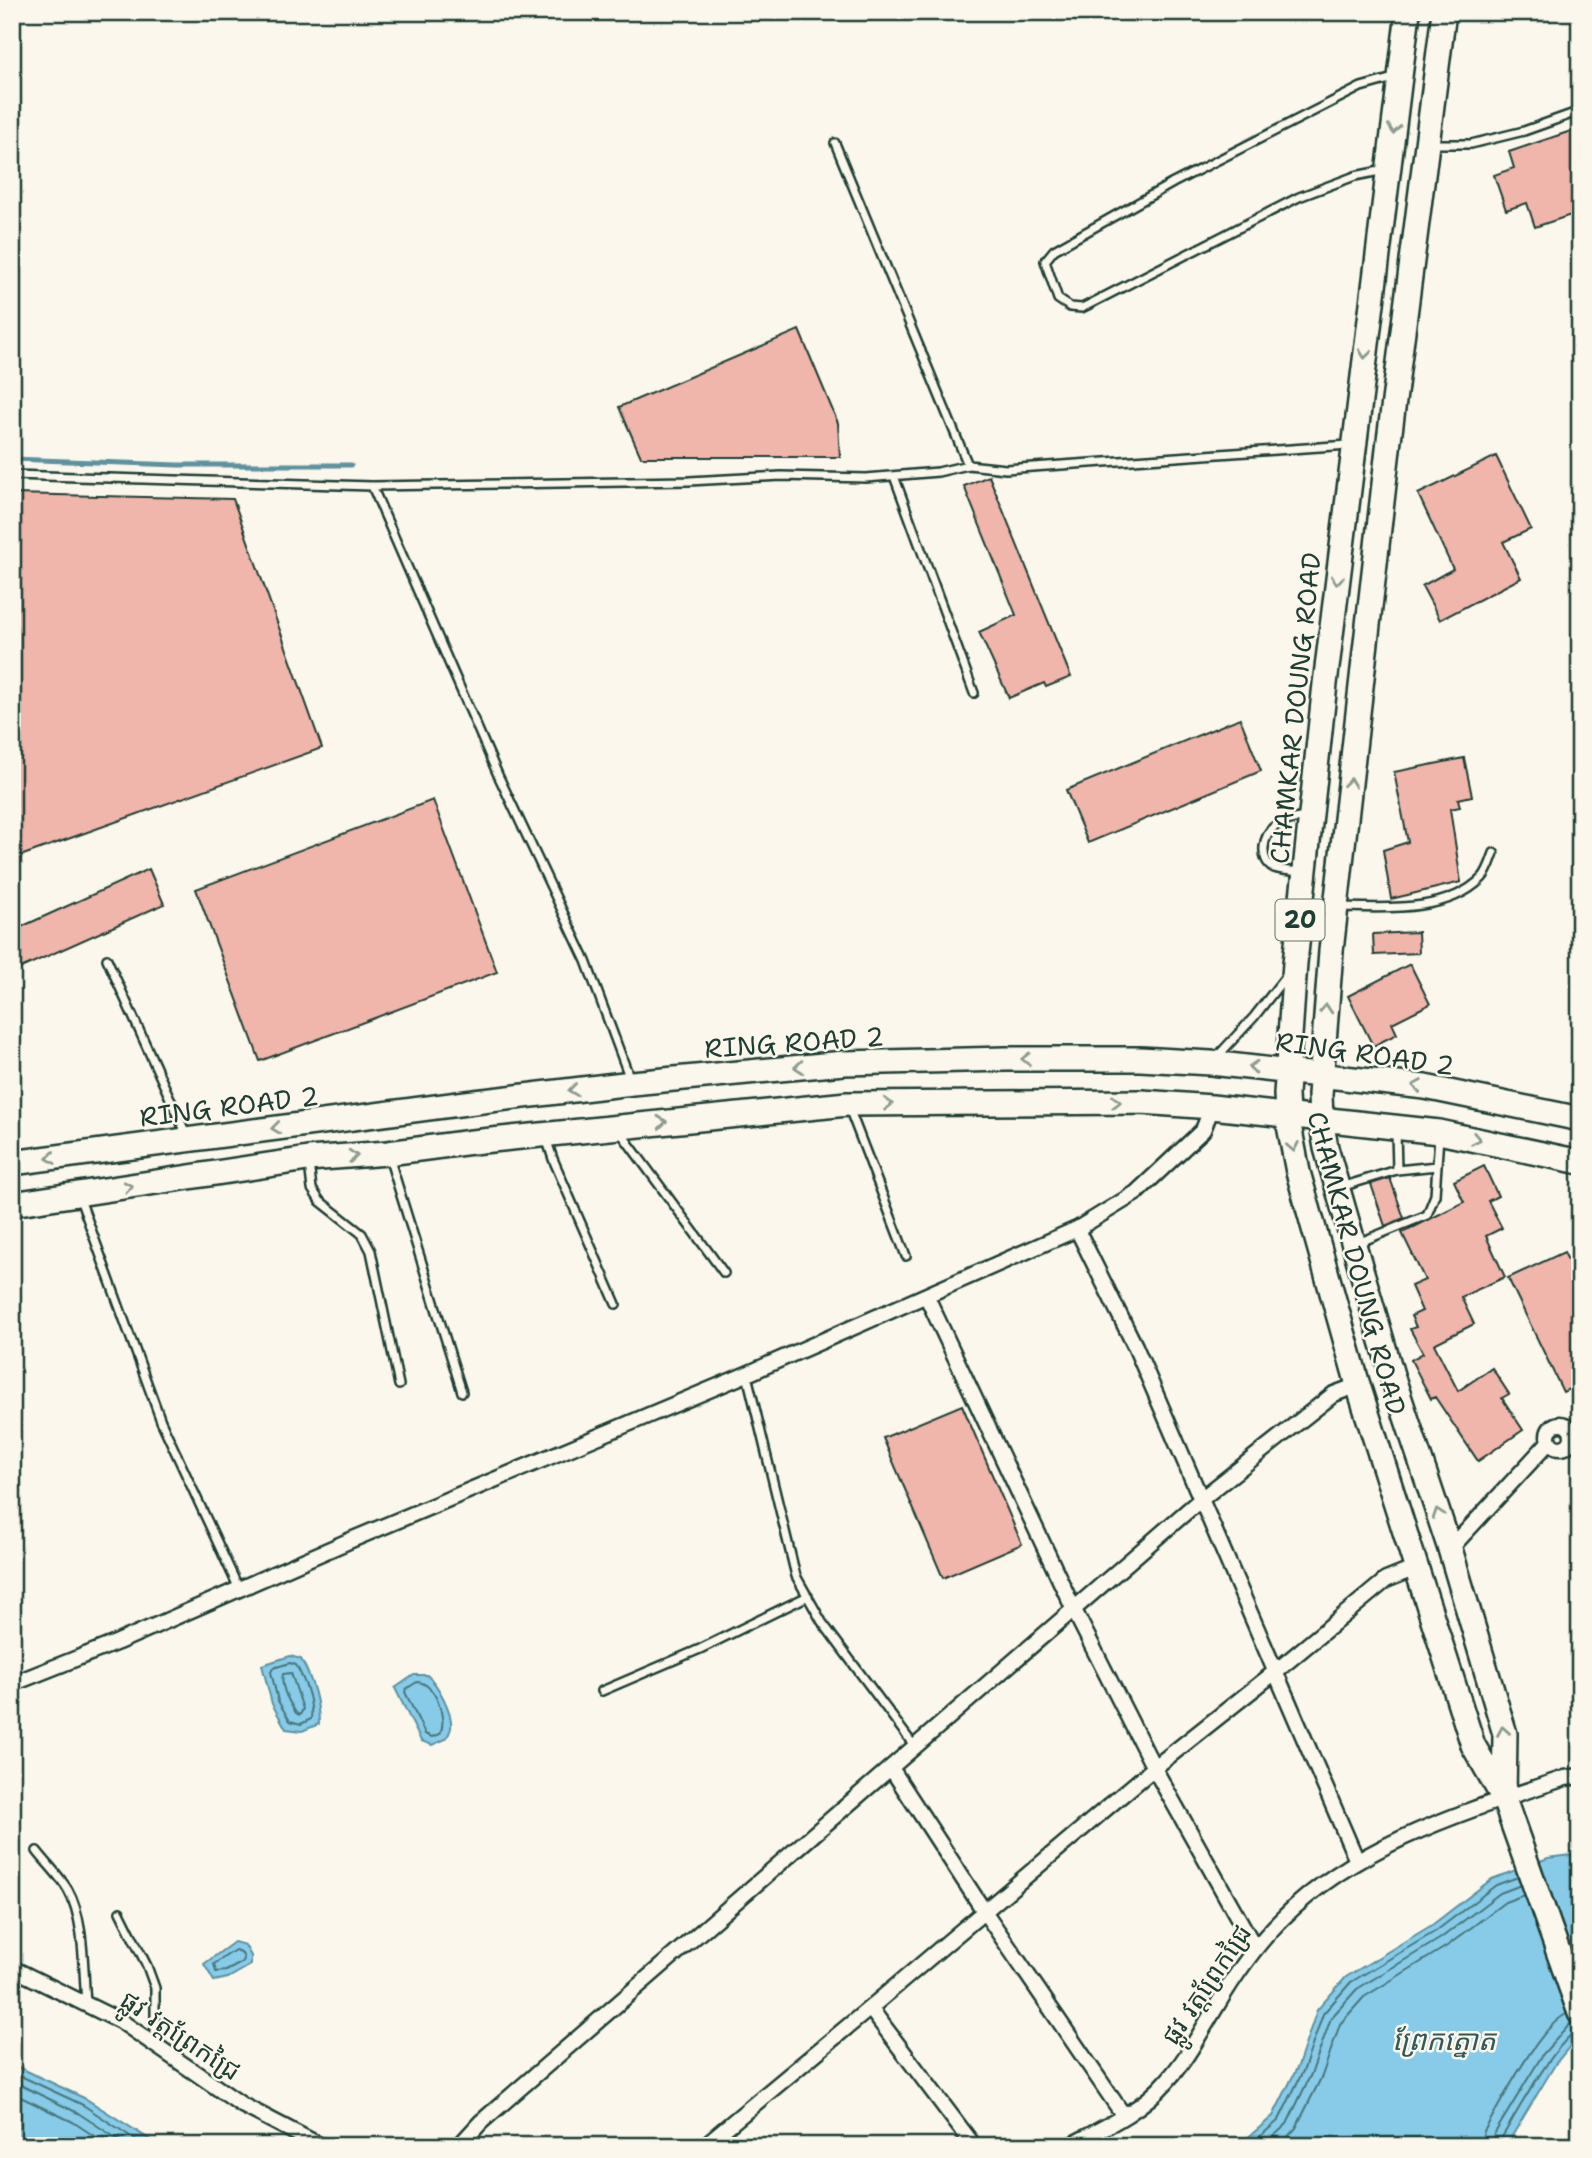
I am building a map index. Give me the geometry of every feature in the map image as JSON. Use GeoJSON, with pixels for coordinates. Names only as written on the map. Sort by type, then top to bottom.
{"type":"FeatureCollection","features":[{"type":"Feature","properties":{"kind":"main road","name":"CHAMKAR DOUNG ROAD"},"geometry":{"type":"LineString","coordinates":[[1408,12],[1311,815],[1286,1070],[1287,1115],[1298,1172],[1359,1385],[1473,1745],[1504,1799],[1580,2013]]}},
{"type":"Feature","properties":{"kind":"main road","name":"CHAMKAR DOUNG ROAD"},"geometry":{"type":"LineString","coordinates":[[1444,12],[1404,323],[1336,907],[1321,1074],[1321,1119],[1337,1189],[1392,1375],[1450,1549],[1505,1734],[1504,1799]]}},
{"type":"Feature","properties":{"kind":"main road"},"geometry":{"type":"LineString","coordinates":[[1370,319],[1404,323]]}},
{"type":"Feature","properties":{"kind":"main road","name":"RING ROAD 2"},"geometry":{"type":"LineString","coordinates":[[12,1163],[632,1083],[844,1063],[1140,1059],[1211,1063],[1425,1087],[1580,1119]]}},
{"type":"Feature","properties":{"kind":"main road"},"geometry":{"type":"LineString","coordinates":[[12,1204],[308,1159],[388,1153],[616,1126],[847,1104],[1142,1102],[1212,1107],[1439,1132],[1580,1161]]}},
{"type":"Feature","properties":{"kind":"main road"},"geometry":{"type":"LineString","coordinates":[[466,1103],[472,1142]]}},
{"type":"Feature","properties":{"kind":"street"},"geometry":{"type":"LineString","coordinates":[[12,1684],[118,1642],[747,1374],[1077,1229],[1136,1193],[1203,1130],[1212,1107]]}},
{"type":"Feature","properties":{"kind":"street"},"geometry":{"type":"LineString","coordinates":[[1077,1229],[1135,1346],[1357,1861]]}},
{"type":"Feature","properties":{"kind":"street"},"geometry":{"type":"LineString","coordinates":[[927,1297],[1074,1610],[1154,1768],[1255,1948]]}},
{"type":"Feature","properties":{"kind":"street"},"geometry":{"type":"LineString","coordinates":[[459,2146],[481,2122],[1200,1500],[1334,1394],[1359,1385]]}},
{"type":"Feature","properties":{"kind":"street"},"geometry":{"type":"LineString","coordinates":[[1450,1549],[1549,1443],[1558,1449],[1566,1447],[1575,1428]]}},
{"type":"Feature","properties":{"kind":"street"},"geometry":{"type":"LineString","coordinates":[[704,2146],[1154,1768],[1386,1580],[1416,1568]]}},
{"type":"Feature","properties":{"kind":"street"},"geometry":{"type":"LineString","coordinates":[[891,1768],[1124,2116]]}},
{"type":"Feature","properties":{"kind":"street","name":"ផ្លូវ វត្តព្រែកជ្រៃ"},"geometry":{"type":"LineString","coordinates":[[1069,2146],[1124,2116],[1165,2084],[1194,2048],[1216,2007],[1255,1948],[1283,1918],[1315,1890],[1357,1861],[1444,1820],[1565,1778],[1580,1776]]}},
{"type":"Feature","properties":{"kind":"street","name":"ផ្លូវ វត្តព្រែកជ្រៃ"},"geometry":{"type":"LineString","coordinates":[[12,1968],[122,2022],[242,2105],[321,2146]]}},
{"type":"Feature","properties":{"kind":"street"},"geometry":{"type":"LineString","coordinates":[[870,2008],[974,2146]]}},
{"type":"Feature","properties":{"kind":"lane"},"geometry":{"type":"LineString","coordinates":[[1389,170],[1355,176],[1299,197],[1082,308],[1070,307],[1058,299],[1045,261],[1054,250],[1173,183],[1361,87],[1400,76]]}},
{"type":"Feature","properties":{"kind":"lane"},"geometry":{"type":"LineString","coordinates":[[1428,145],[1471,144],[1524,131],[1580,111]]}},
{"type":"Feature","properties":{"kind":"lane"},"geometry":{"type":"LineString","coordinates":[[835,143],[968,465]]}},
{"type":"Feature","properties":{"kind":"lane"},"geometry":{"type":"LineString","coordinates":[[12,475],[372,486],[689,481],[781,476],[866,478],[938,472],[968,465],[1006,469],[1354,445]]}},
{"type":"Feature","properties":{"kind":"lane"},"geometry":{"type":"LineString","coordinates":[[894,476],[974,693]]}},
{"type":"Feature","properties":{"kind":"lane"},"geometry":{"type":"LineString","coordinates":[[372,486],[498,775],[586,961],[632,1083]]}},
{"type":"Feature","properties":{"kind":"lane"},"geometry":{"type":"LineString","coordinates":[[1305,873],[1274,867],[1267,862],[1263,853],[1273,827],[1311,815]]}},
{"type":"Feature","properties":{"kind":"lane"},"geometry":{"type":"LineString","coordinates":[[1336,907],[1404,907],[1455,898],[1484,877],[1494,853]]}},
{"type":"Feature","properties":{"kind":"lane"},"geometry":{"type":"LineString","coordinates":[[107,959],[188,1140]]}},
{"type":"Feature","properties":{"kind":"lane"},"geometry":{"type":"LineString","coordinates":[[1211,1063],[1264,1006],[1295,963]]}},
{"type":"Feature","properties":{"kind":"lane"},"geometry":{"type":"LineString","coordinates":[[847,1104],[906,1256]]}},
{"type":"Feature","properties":{"kind":"lane"},"geometry":{"type":"LineString","coordinates":[[616,1126],[724,1273]]}},
{"type":"Feature","properties":{"kind":"lane"},"geometry":{"type":"LineString","coordinates":[[1396,1128],[1397,1170]]}},
{"type":"Feature","properties":{"kind":"lane"},"geometry":{"type":"LineString","coordinates":[[1354,1245],[1427,1215],[1435,1195],[1439,1132]]}},
{"type":"Feature","properties":{"kind":"lane"},"geometry":{"type":"LineString","coordinates":[[545,1134],[553,1159],[616,1304]]}},
{"type":"Feature","properties":{"kind":"lane"},"geometry":{"type":"LineString","coordinates":[[388,1153],[462,1392]]}},
{"type":"Feature","properties":{"kind":"lane"},"geometry":{"type":"LineString","coordinates":[[308,1159],[312,1189],[320,1202],[362,1234],[371,1251],[398,1385]]}},
{"type":"Feature","properties":{"kind":"lane"},"geometry":{"type":"LineString","coordinates":[[1337,1189],[1397,1170],[1437,1166]]}},
{"type":"Feature","properties":{"kind":"lane"},"geometry":{"type":"LineString","coordinates":[[79,1195],[161,1421],[239,1589]]}},
{"type":"Feature","properties":{"kind":"lane"},"geometry":{"type":"LineString","coordinates":[[747,1374],[796,1576],[822,1622],[915,1747]]}},
{"type":"Feature","properties":{"kind":"lane"},"geometry":{"type":"LineString","coordinates":[[602,1691],[700,1649],[808,1596]]}},
{"type":"Feature","properties":{"kind":"lane"},"geometry":{"type":"LineString","coordinates":[[37,1852],[67,1888],[76,1907],[86,2003]]}},
{"type":"Feature","properties":{"kind":"lane"},"geometry":{"type":"LineString","coordinates":[[120,1912],[155,1988],[155,2044]]}},
{"type":"Feature","properties":{"kind":"water"},"geometry":{"type":"Polygon","coordinates":[[[290,1656],[301,1659],[312,1682],[318,1707],[319,1724],[302,1731],[286,1729],[272,1704],[262,1665],[290,1656]]]}},
{"type":"Feature","properties":{"kind":"water"},"geometry":{"type":"Polygon","coordinates":[[[414,1675],[427,1675],[431,1679],[450,1714],[451,1728],[446,1739],[432,1745],[421,1741],[395,1688],[414,1675]]]}},
{"type":"Feature","properties":{"kind":"water","name":"ព្រែកត្នោត"},"geometry":{"type":"Polygon","coordinates":[[[1580,1854],[1580,2034],[1556,2063],[1506,2146],[1238,2146],[1273,2116],[1298,2066],[1317,2010],[1346,1977],[1432,1925],[1492,1879],[1548,1858],[1580,1854]]]}},
{"type":"Feature","properties":{"kind":"water"},"geometry":{"type":"Polygon","coordinates":[[[234,1942],[245,1945],[251,1956],[251,1965],[228,1978],[214,1981],[204,1964],[234,1942]]]}},
{"type":"Feature","properties":{"kind":"water"},"geometry":{"type":"Polygon","coordinates":[[[12,2064],[86,2099],[160,2146],[12,2146],[12,2064]]]}},
{"type":"Feature","properties":{"kind":"building"},"geometry":{"type":"Polygon","coordinates":[[[1580,128],[1580,212],[1535,227],[1527,203],[1506,210],[1494,175],[1514,168],[1509,152],[1580,128]]]}},
{"type":"Feature","properties":{"kind":"building"},"geometry":{"type":"Polygon","coordinates":[[[799,330],[838,423],[840,457],[641,457],[619,407],[799,330]]]}},
{"type":"Feature","properties":{"kind":"building"},"geometry":{"type":"Polygon","coordinates":[[[1496,456],[1531,529],[1503,542],[1521,578],[1440,620],[1422,586],[1453,569],[1418,494],[1496,456]]]}},
{"type":"Feature","properties":{"kind":"building"},"geometry":{"type":"Polygon","coordinates":[[[989,476],[1071,677],[1046,687],[1044,683],[1009,698],[979,632],[1016,615],[964,486],[989,476]]]}},
{"type":"Feature","properties":{"kind":"building"},"geometry":{"type":"Polygon","coordinates":[[[12,494],[233,499],[322,748],[12,859],[12,494]]]}},
{"type":"Feature","properties":{"kind":"building"},"geometry":{"type":"Polygon","coordinates":[[[1240,718],[1261,771],[1088,843],[1066,790],[1240,718]]]}},
{"type":"Feature","properties":{"kind":"building"},"geometry":{"type":"Polygon","coordinates":[[[1464,758],[1472,796],[1458,799],[1460,807],[1450,809],[1461,882],[1391,899],[1383,850],[1408,842],[1394,772],[1464,758]]]}},
{"type":"Feature","properties":{"kind":"building"},"geometry":{"type":"Polygon","coordinates":[[[433,800],[497,972],[260,1061],[196,889],[433,800]]]}},
{"type":"Feature","properties":{"kind":"building"},"geometry":{"type":"Polygon","coordinates":[[[149,869],[164,904],[12,972],[12,931],[149,869]]]}},
{"type":"Feature","properties":{"kind":"building"},"geometry":{"type":"Polygon","coordinates":[[[1418,932],[1419,953],[1374,955],[1373,934],[1418,932]]]}},
{"type":"Feature","properties":{"kind":"building"},"geometry":{"type":"Polygon","coordinates":[[[1410,964],[1430,1004],[1392,1023],[1397,1034],[1373,1046],[1348,996],[1410,964]]]}},
{"type":"Feature","properties":{"kind":"building"},"geometry":{"type":"Polygon","coordinates":[[[1484,1166],[1498,1196],[1488,1201],[1502,1228],[1486,1236],[1505,1277],[1461,1297],[1474,1324],[1434,1344],[1458,1391],[1492,1368],[1509,1394],[1502,1398],[1523,1430],[1478,1461],[1435,1397],[1431,1399],[1411,1360],[1423,1353],[1410,1329],[1416,1327],[1411,1316],[1422,1311],[1411,1286],[1425,1280],[1402,1233],[1464,1202],[1454,1181],[1484,1166]]]}},
{"type":"Feature","properties":{"kind":"building"},"geometry":{"type":"Polygon","coordinates":[[[1390,1178],[1404,1218],[1385,1226],[1371,1184],[1390,1178]]]}},
{"type":"Feature","properties":{"kind":"building"},"geometry":{"type":"Polygon","coordinates":[[[1564,1252],[1580,1285],[1580,1384],[1563,1392],[1508,1278],[1564,1252]]]}},
{"type":"Feature","properties":{"kind":"building"},"geometry":{"type":"Polygon","coordinates":[[[962,1405],[1022,1544],[943,1578],[883,1438],[962,1405]]]}},
{"type":"Feature","properties":{"kind":"waterway"},"geometry":{"type":"LineString","coordinates":[[12,459],[178,465],[351,465]]}}]}
